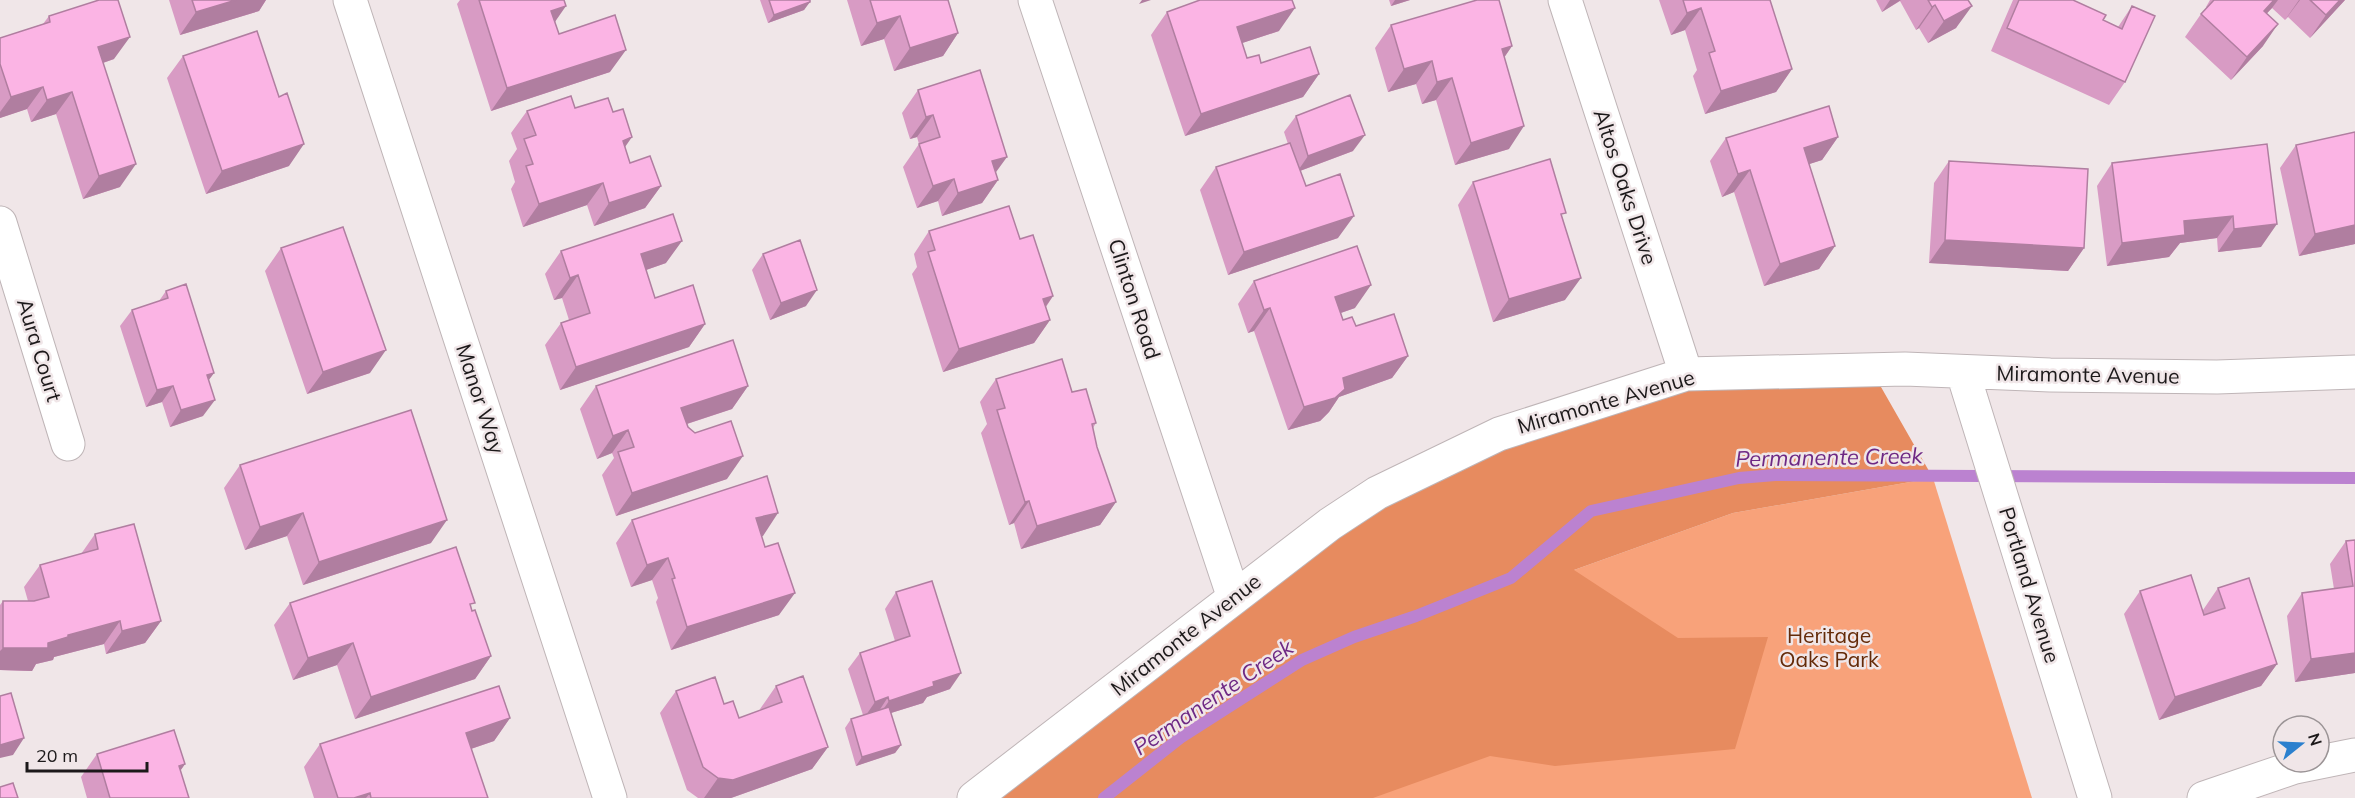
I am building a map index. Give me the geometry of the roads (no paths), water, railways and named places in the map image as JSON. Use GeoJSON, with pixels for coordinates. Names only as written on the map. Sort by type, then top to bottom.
{"type":"FeatureCollection","features":[{"type":"Feature","properties":{"kind":"street","name":"Manor Way"},"geometry":{"type":"LineString","coordinates":[[350,0],[610,798]]}},
{"type":"Feature","properties":{"kind":"street","name":"Clinton Road"},"geometry":{"type":"LineString","coordinates":[[1035,0],[1234,598]]}},
{"type":"Feature","properties":{"kind":"street","name":"Altos Oaks Drive"},"geometry":{"type":"LineString","coordinates":[[1565,0],[1686,374]]}},
{"type":"Feature","properties":{"kind":"street","name":"Aura Court"},"geometry":{"type":"LineString","coordinates":[[0,223],[68,444]]}},
{"type":"Feature","properties":{"kind":"street","name":"Miramonte Avenue"},"geometry":{"type":"LineString","coordinates":[[974,798],[1330,524],[1377,493],[1499,434],[1686,374],[1905,369],[1963,373],[2217,377],[2355,372]]}},
{"type":"Feature","properties":{"kind":"street","name":"Portland Avenue"},"geometry":{"type":"LineString","coordinates":[[1963,373],[2095,798]]}},
{"type":"Feature","properties":{"kind":"street"},"geometry":{"type":"LineString","coordinates":[[2204,798],[2295,767],[2355,755]]}},
{"type":"Feature","properties":{"kind":"waterway","name":"Permanente Creek"},"geometry":{"type":"LineString","coordinates":[[1104,798],[1180,738],[1302,660],[1354,637],[1416,616],[1511,578],[1591,511],[1739,478],[1775,475],[2355,478]]}},
{"type":"Feature","properties":{"kind":"park label","name":"Heritage Oaks Park"},"geometry":{"type":"Point","coordinates":[1829,648]}}]}
